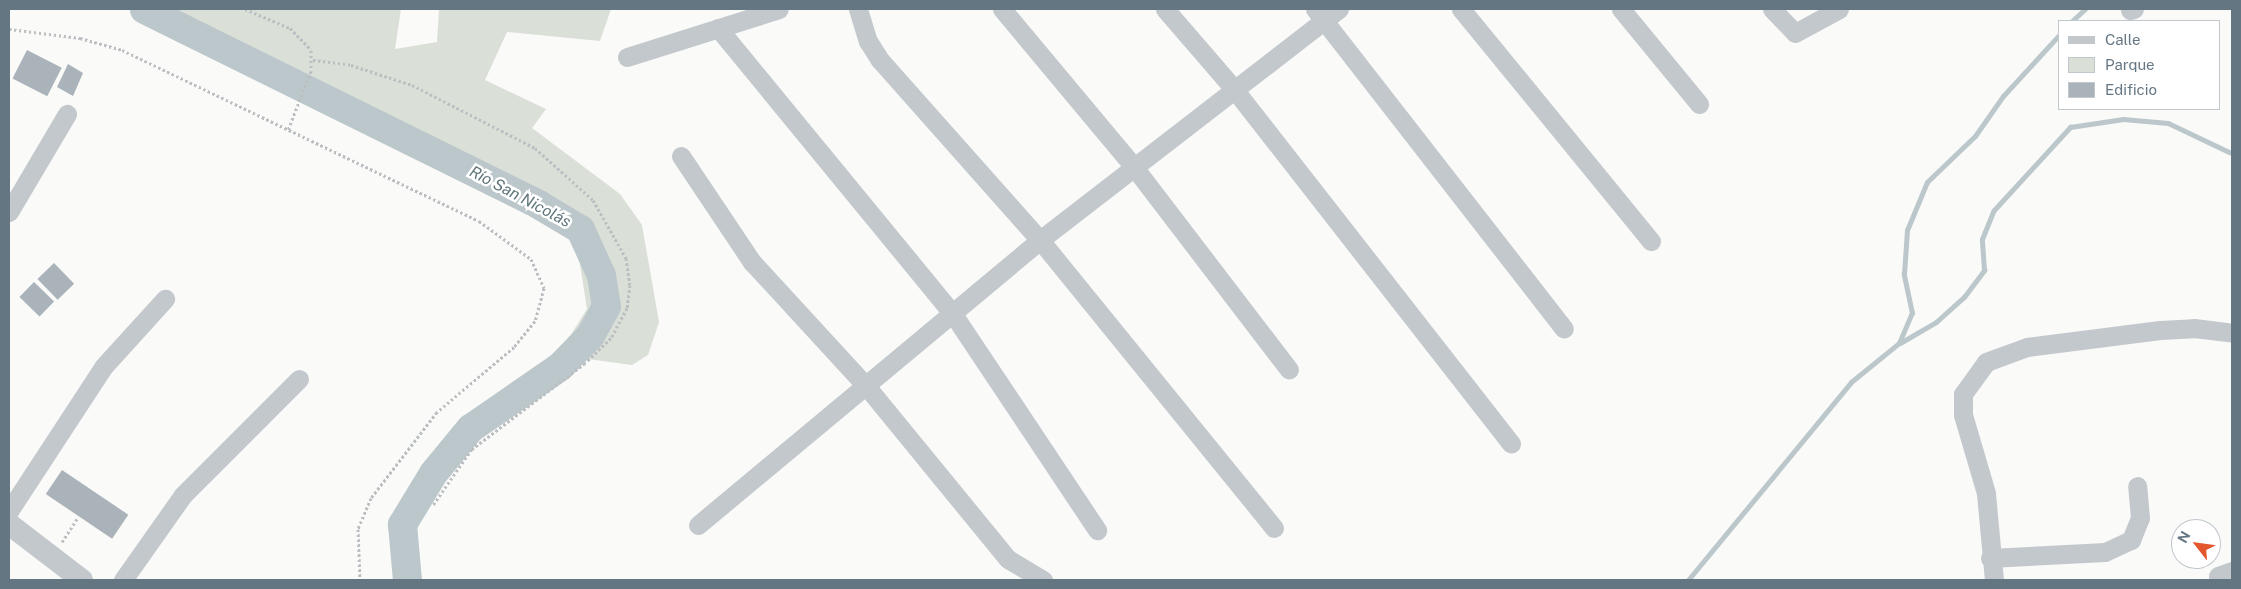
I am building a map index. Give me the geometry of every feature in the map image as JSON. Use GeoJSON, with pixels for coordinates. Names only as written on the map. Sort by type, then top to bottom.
{"type":"FeatureCollection","features":[{"type":"Feature","properties":{"kind":"street"},"geometry":{"type":"LineString","coordinates":[[627,57],[779,9]]}},
{"type":"Feature","properties":{"kind":"street"},"geometry":{"type":"LineString","coordinates":[[858,9],[868,41],[880,60],[1040,240],[1274,528]]}},
{"type":"Feature","properties":{"kind":"street"},"geometry":{"type":"LineString","coordinates":[[1002,9],[1134,167],[1289,370]]}},
{"type":"Feature","properties":{"kind":"street"},"geometry":{"type":"LineString","coordinates":[[1165,9],[1234,89],[1511,444]]}},
{"type":"Feature","properties":{"kind":"street"},"geometry":{"type":"LineString","coordinates":[[1461,9],[1651,241]]}},
{"type":"Feature","properties":{"kind":"street"},"geometry":{"type":"LineString","coordinates":[[1620,9],[1699,104]]}},
{"type":"Feature","properties":{"kind":"street"},"geometry":{"type":"LineString","coordinates":[[1772,9],[1795,33],[1839,9]]}},
{"type":"Feature","properties":{"kind":"street"},"geometry":{"type":"LineString","coordinates":[[698,525],[867,387],[1040,240],[1234,89],[1326,12],[1564,329]]}},
{"type":"Feature","properties":{"kind":"street"},"geometry":{"type":"LineString","coordinates":[[718,28],[953,314],[1097,530]]}},
{"type":"Feature","properties":{"kind":"street"},"geometry":{"type":"LineString","coordinates":[[9,212],[67,114]]}},
{"type":"Feature","properties":{"kind":"street"},"geometry":{"type":"LineString","coordinates":[[681,156],[752,262],[867,387],[1008,559],[1043,580]]}},
{"type":"Feature","properties":{"kind":"street"},"geometry":{"type":"LineString","coordinates":[[9,511],[104,366],[165,299]]}},
{"type":"Feature","properties":{"kind":"street"},"geometry":{"type":"LineString","coordinates":[[1994,580],[1990,558],[1986,492],[1963,415],[1963,394],[1986,362],[2027,347],[2160,330],[2194,328],[2232,333]]}},
{"type":"Feature","properties":{"kind":"street"},"geometry":{"type":"LineString","coordinates":[[123,580],[183,495],[299,379]]}},
{"type":"Feature","properties":{"kind":"street"},"geometry":{"type":"LineString","coordinates":[[1990,558],[2105,552],[2131,540],[2140,518],[2137,486]]}},
{"type":"Feature","properties":{"kind":"street"},"geometry":{"type":"LineString","coordinates":[[9,524],[82,580]]}},
{"type":"Feature","properties":{"kind":"path"},"geometry":{"type":"LineString","coordinates":[[245,9],[301,36],[313,60],[310,77],[288,130]]}},
{"type":"Feature","properties":{"kind":"path"},"geometry":{"type":"LineString","coordinates":[[9,29],[80,38],[122,50],[498,232],[531,260],[544,288],[541,310],[526,335],[437,412],[370,498],[358,529],[360,580]]}},
{"type":"Feature","properties":{"kind":"path"},"geometry":{"type":"LineString","coordinates":[[313,60],[351,66],[412,85],[482,117],[535,148],[593,200],[626,258],[630,285],[627,308],[611,338],[585,363],[472,449],[433,505]]}},
{"type":"Feature","properties":{"kind":"path"},"geometry":{"type":"LineString","coordinates":[[58,549],[78,517]]}},
{"type":"Feature","properties":{"kind":"green space"},"geometry":{"type":"Polygon","coordinates":[[[136,9],[401,9],[395,49],[437,42],[439,9],[611,9],[600,41],[507,32],[485,80],[546,109],[532,128],[620,194],[642,225],[659,322],[648,355],[632,365],[558,355],[587,309],[573,220],[370,116],[136,9]]]}},
{"type":"Feature","properties":{"kind":"building"},"geometry":{"type":"Polygon","coordinates":[[[27,50],[62,68],[47,96],[12,79],[27,50]]]}},
{"type":"Feature","properties":{"kind":"building"},"geometry":{"type":"Polygon","coordinates":[[[68,64],[83,73],[73,96],[57,87],[68,64]]]}},
{"type":"Feature","properties":{"kind":"building"},"geometry":{"type":"Polygon","coordinates":[[[54,263],[74,284],[58,300],[37,279],[54,263]]]}},
{"type":"Feature","properties":{"kind":"building"},"geometry":{"type":"Polygon","coordinates":[[[34,282],[54,301],[40,317],[19,297],[34,282]]]}},
{"type":"Feature","properties":{"kind":"building"},"geometry":{"type":"Polygon","coordinates":[[[62,470],[128,515],[112,539],[46,494],[62,470]]]}},
{"type":"Feature","properties":{"kind":"waterway","name":"Río San Nicolás"},"geometry":{"type":"LineString","coordinates":[[144,9],[538,204],[580,229],[601,275],[606,306],[590,335],[560,366],[470,428],[433,473],[402,524],[407,580]]}},
{"type":"Feature","properties":{"kind":"waterway"},"geometry":{"type":"LineString","coordinates":[[2073,20],[2085,9]]}},
{"type":"Feature","properties":{"kind":"waterway"},"geometry":{"type":"LineString","coordinates":[[1688,580],[1851,382],[1899,343],[1912,313],[1904,274],[1907,230],[1927,182],[1975,136],[2003,96],[2058,36]]}},
{"type":"Feature","properties":{"kind":"waterway"},"geometry":{"type":"LineString","coordinates":[[1900,343],[1936,322],[1964,297],[1984,270],[1982,239],[1994,210],[2070,127],[2123,119],[2168,123],[2229,152]]}}]}
